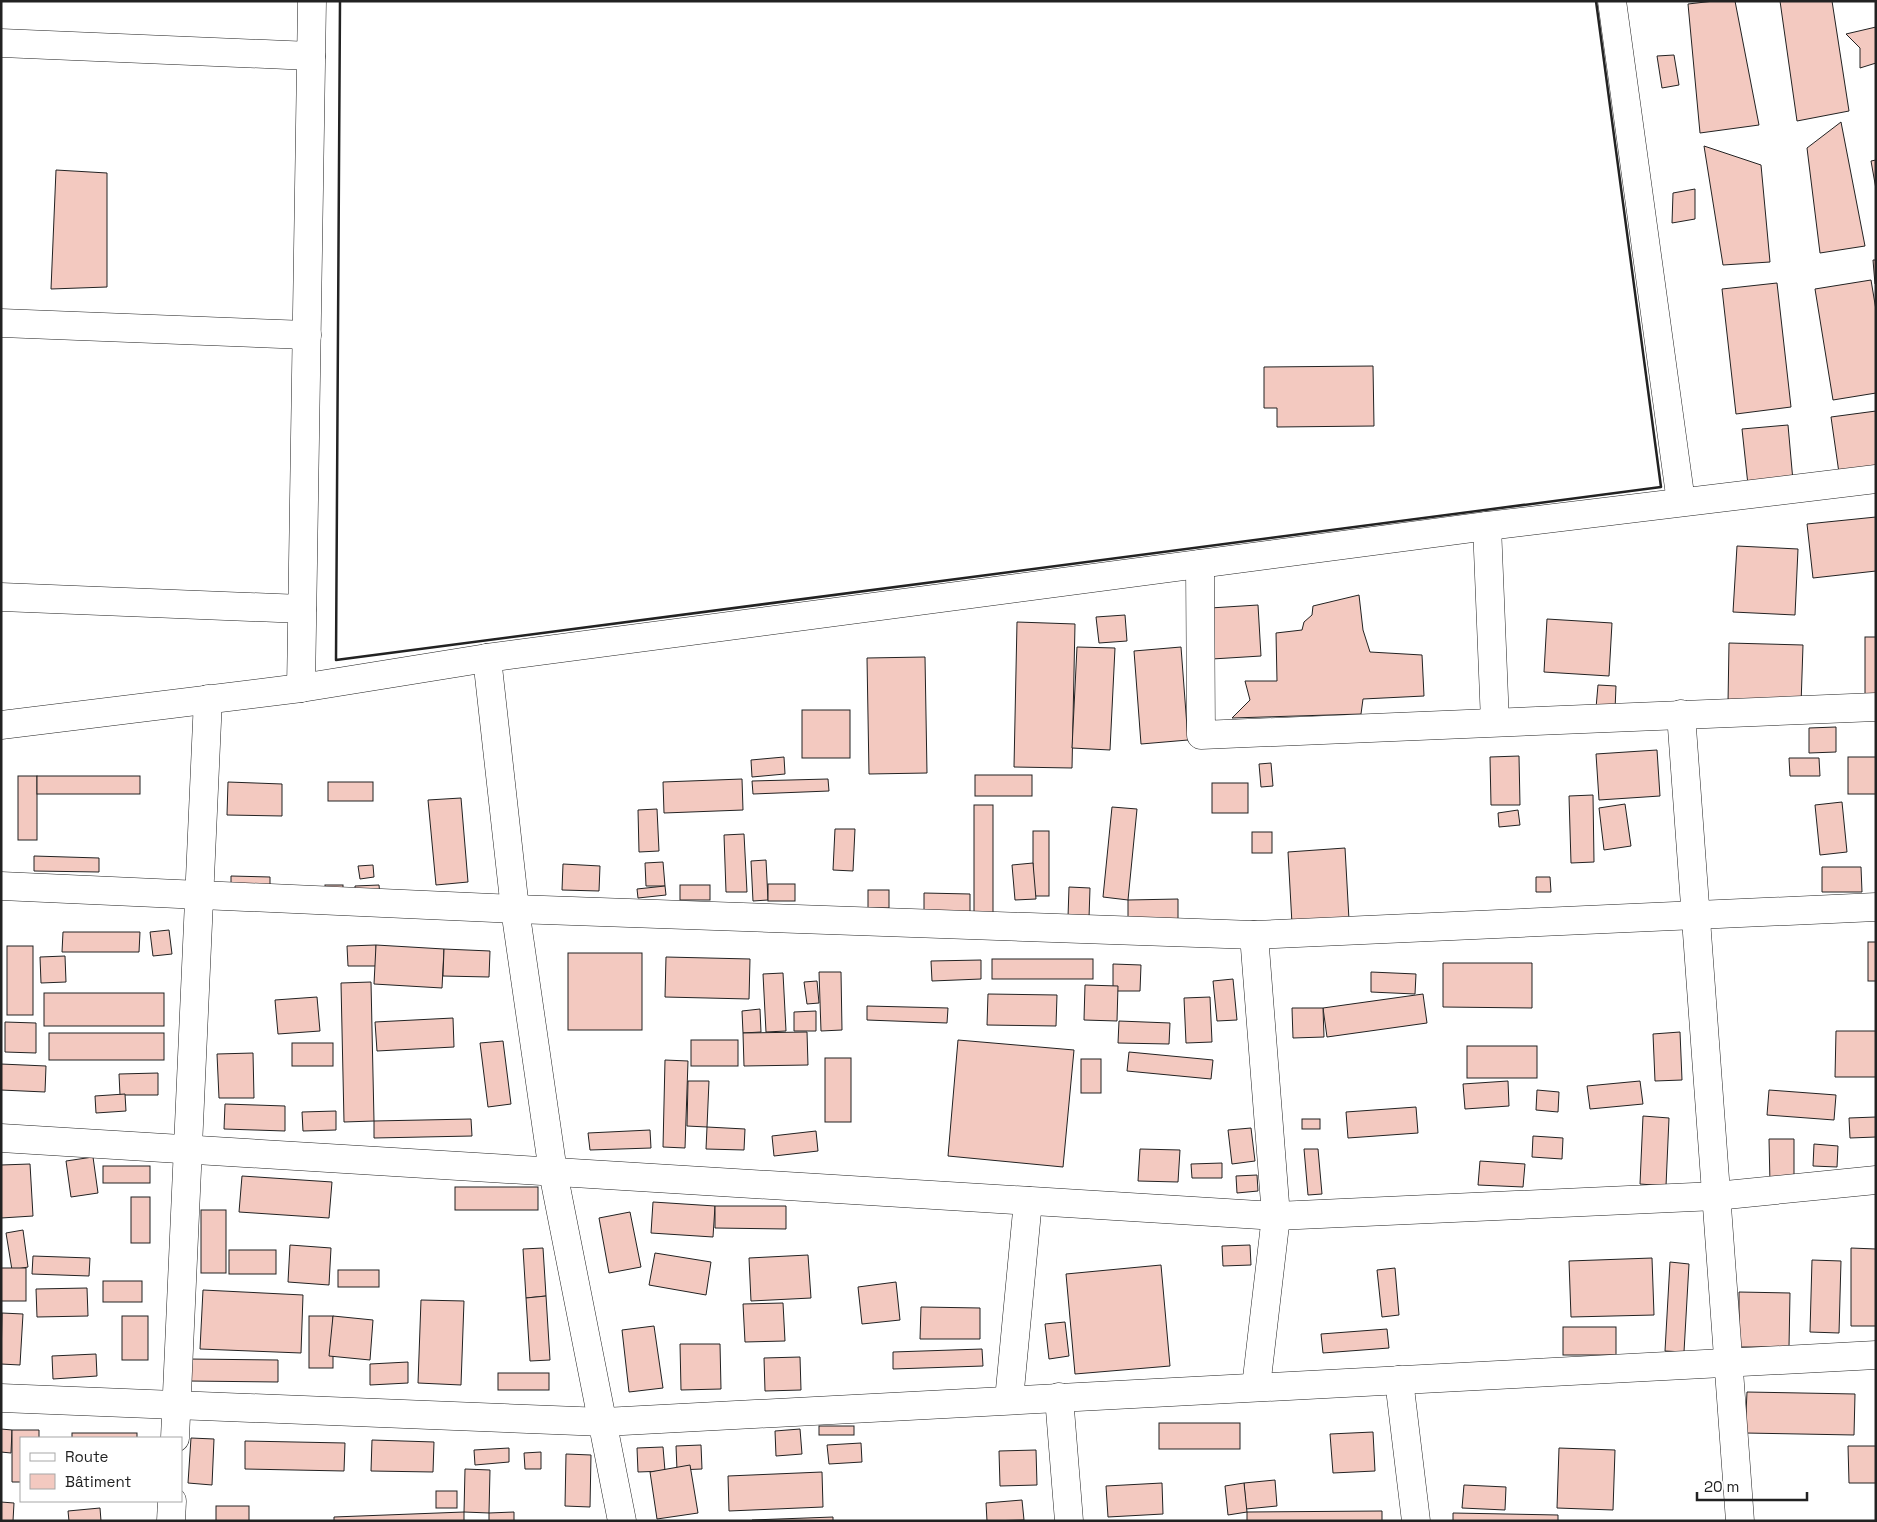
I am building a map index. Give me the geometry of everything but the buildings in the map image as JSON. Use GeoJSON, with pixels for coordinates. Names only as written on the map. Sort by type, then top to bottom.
{"type":"FeatureCollection","features":[{"type":"Feature","properties":{"kind":"street"},"geometry":{"type":"LineString","coordinates":[[301,688],[312,1]]}},
{"type":"Feature","properties":{"kind":"street"},"geometry":{"type":"LineString","coordinates":[[1612,1],[1681,502]]}},
{"type":"Feature","properties":{"kind":"street"},"geometry":{"type":"LineString","coordinates":[[1,43],[311,56]]}},
{"type":"Feature","properties":{"kind":"street"},"geometry":{"type":"LineString","coordinates":[[1,323],[307,335]]}},
{"type":"Feature","properties":{"kind":"street"},"geometry":{"type":"LineString","coordinates":[[1,725],[301,688],[487,658],[1487,526],[1876,479]]}},
{"type":"Feature","properties":{"kind":"street"},"geometry":{"type":"LineString","coordinates":[[1487,526],[1495,722]]}},
{"type":"Feature","properties":{"kind":"street"},"geometry":{"type":"LineString","coordinates":[[1200,564],[1201,735],[1876,706]]}},
{"type":"Feature","properties":{"kind":"street"},"geometry":{"type":"LineString","coordinates":[[1,597],[302,609]]}},
{"type":"Feature","properties":{"kind":"street"},"geometry":{"type":"LineString","coordinates":[[487,658],[515,909],[553,1172],[604,1422],[622,1521]]}},
{"type":"Feature","properties":{"kind":"street"},"geometry":{"type":"LineString","coordinates":[[175,1437],[208,699]]}},
{"type":"Feature","properties":{"kind":"street"},"geometry":{"type":"LineString","coordinates":[[1681,714],[1740,1521]]}},
{"type":"Feature","properties":{"kind":"street"},"geometry":{"type":"LineString","coordinates":[[1,886],[515,909],[1254,935],[1696,917],[1876,907]]}},
{"type":"Feature","properties":{"kind":"street"},"geometry":{"type":"LineString","coordinates":[[1254,935],[1276,1216],[1256,1387]]}},
{"type":"Feature","properties":{"kind":"street"},"geometry":{"type":"LineString","coordinates":[[1,1138],[1276,1216],[1716,1196],[1876,1180]]}},
{"type":"Feature","properties":{"kind":"street"},"geometry":{"type":"LineString","coordinates":[[1009,1400],[1028,1201]]}},
{"type":"Feature","properties":{"kind":"street"},"geometry":{"type":"LineString","coordinates":[[1,1398],[604,1422],[1876,1355]]}},
{"type":"Feature","properties":{"kind":"street"},"geometry":{"type":"LineString","coordinates":[[1399,1380],[1416,1521]]}},
{"type":"Feature","properties":{"kind":"street"},"geometry":{"type":"LineString","coordinates":[[1059,1397],[1069,1521]]}},
{"type":"Feature","properties":{"kind":"street"},"geometry":{"type":"LineString","coordinates":[[171,1521],[172,1502]]}},
{"type":"Feature","properties":{"kind":"wall"},"geometry":{"type":"LineString","coordinates":[[340,1],[336,660],[1661,487],[1596,1]]}}]}
